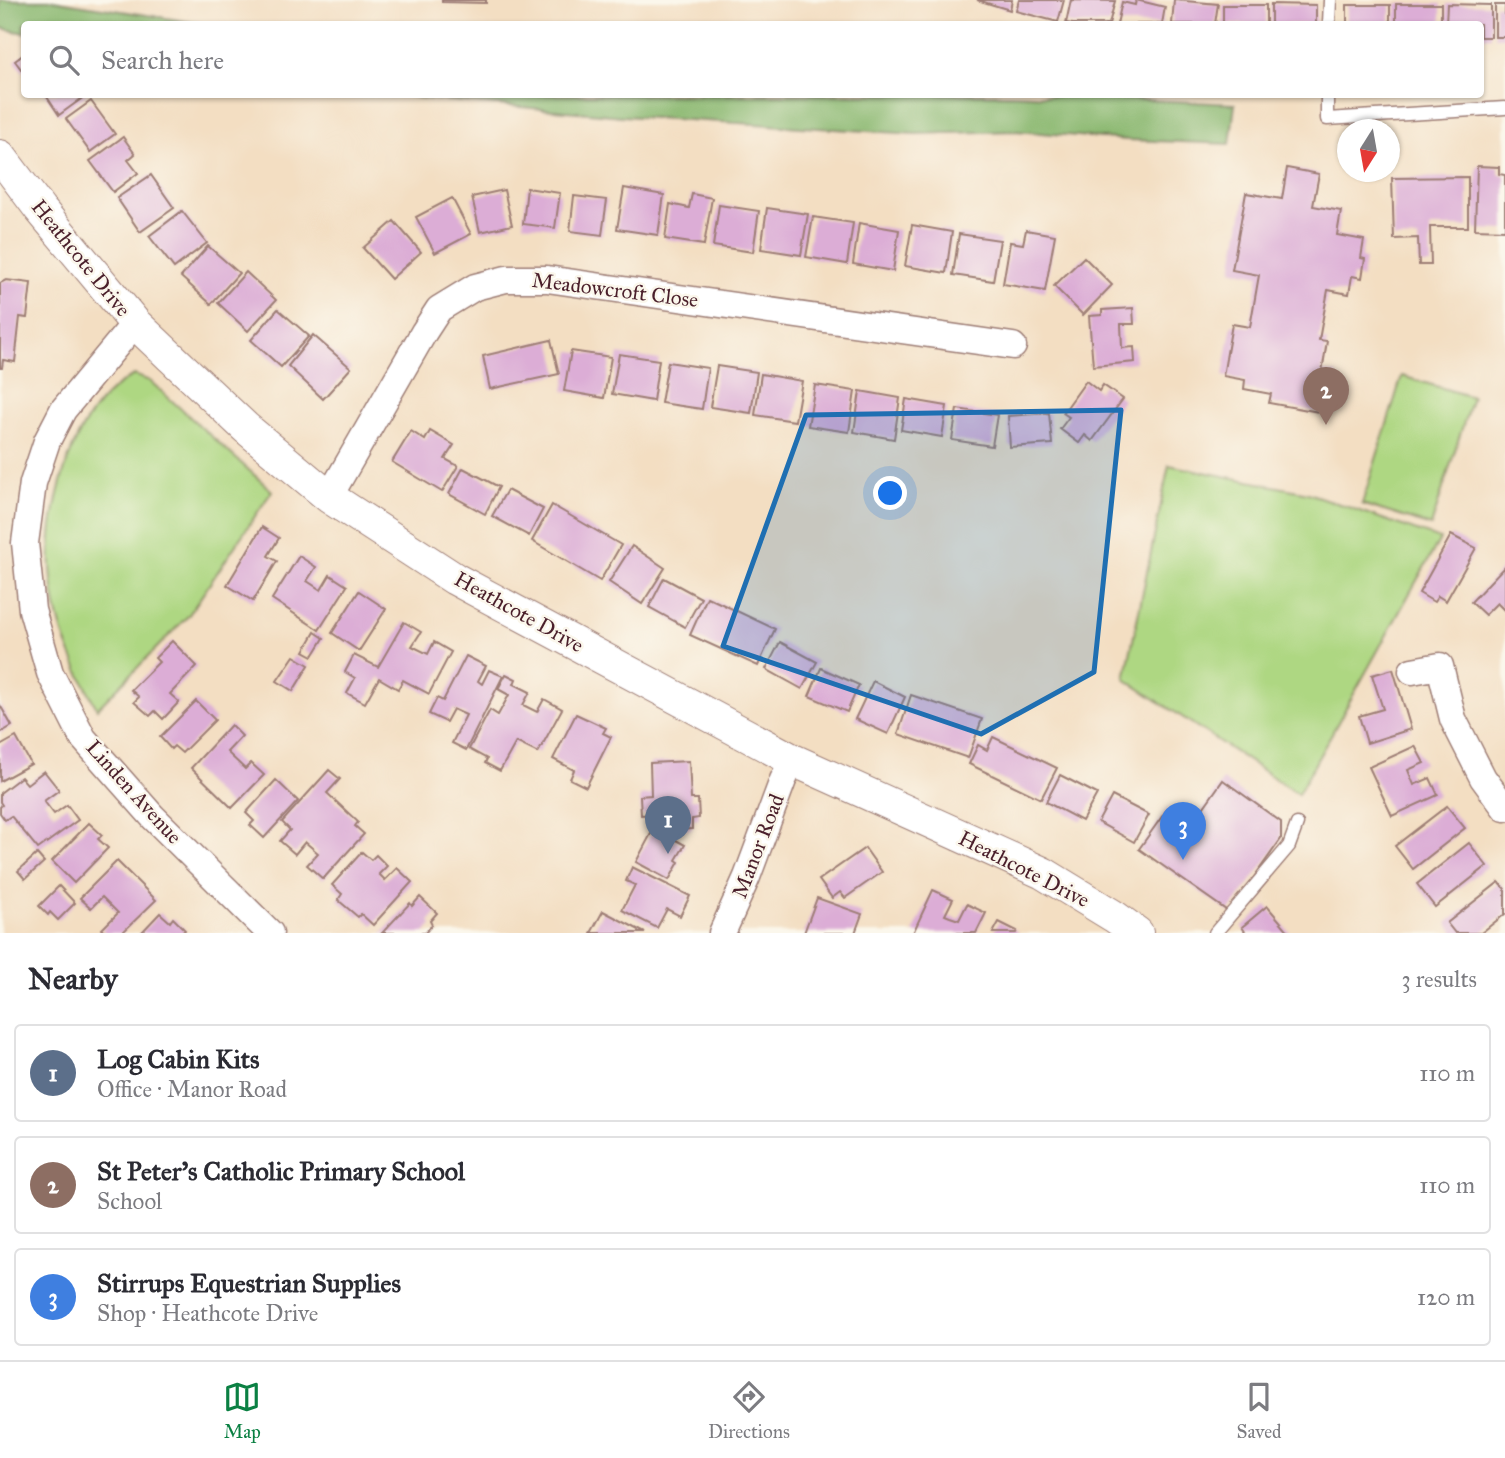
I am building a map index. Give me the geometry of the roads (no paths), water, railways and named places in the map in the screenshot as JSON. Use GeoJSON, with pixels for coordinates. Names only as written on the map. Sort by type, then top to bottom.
{"type":"FeatureCollection","features":[{"type":"Feature","properties":{"kind":"street","name":"Heathcote Drive"},"geometry":{"type":"LineString","coordinates":[[0,156],[40,209],[135,323],[246,428],[329,497],[456,579],[793,760],[1043,873],[1137,933]]}},
{"type":"Feature","properties":{"kind":"street","name":"Meadowcroft Close"},"geometry":{"type":"LineString","coordinates":[[329,497],[439,309],[475,287],[506,279],[547,279],[1013,346]]}},
{"type":"Feature","properties":{"kind":"street","name":"Linden Avenue"},"geometry":{"type":"LineString","coordinates":[[135,323],[63,410],[47,441],[33,483],[25,543],[32,610],[50,673],[83,738],[153,817],[270,933]]}},
{"type":"Feature","properties":{"kind":"street"},"geometry":{"type":"LineString","coordinates":[[1412,671],[1449,664],[1453,719],[1483,778],[1505,808]]}},
{"type":"Feature","properties":{"kind":"street","name":"Manor Road"},"geometry":{"type":"LineString","coordinates":[[722,933],[793,760]]}},
{"type":"Feature","properties":{"kind":"lane"},"geometry":{"type":"LineString","coordinates":[[1329,21],[1330,0]]}},
{"type":"Feature","properties":{"kind":"lane"},"geometry":{"type":"LineString","coordinates":[[1327,98],[1327,119],[1505,108]]}},
{"type":"Feature","properties":{"kind":"lane"},"geometry":{"type":"LineString","coordinates":[[1215,933],[1289,846],[1297,824]]}},
{"type":"Feature","properties":{"kind":"place","name":"St Peter's Catholic Primary School"},"geometry":{"type":"Point","coordinates":[1326,425]}},
{"type":"Feature","properties":{"kind":"place","name":"Log Cabin Kits"},"geometry":{"type":"Point","coordinates":[668,854]}},
{"type":"Feature","properties":{"kind":"place","name":"Stirrups Equestrian Supplies"},"geometry":{"type":"Point","coordinates":[1183,860]}}]}
